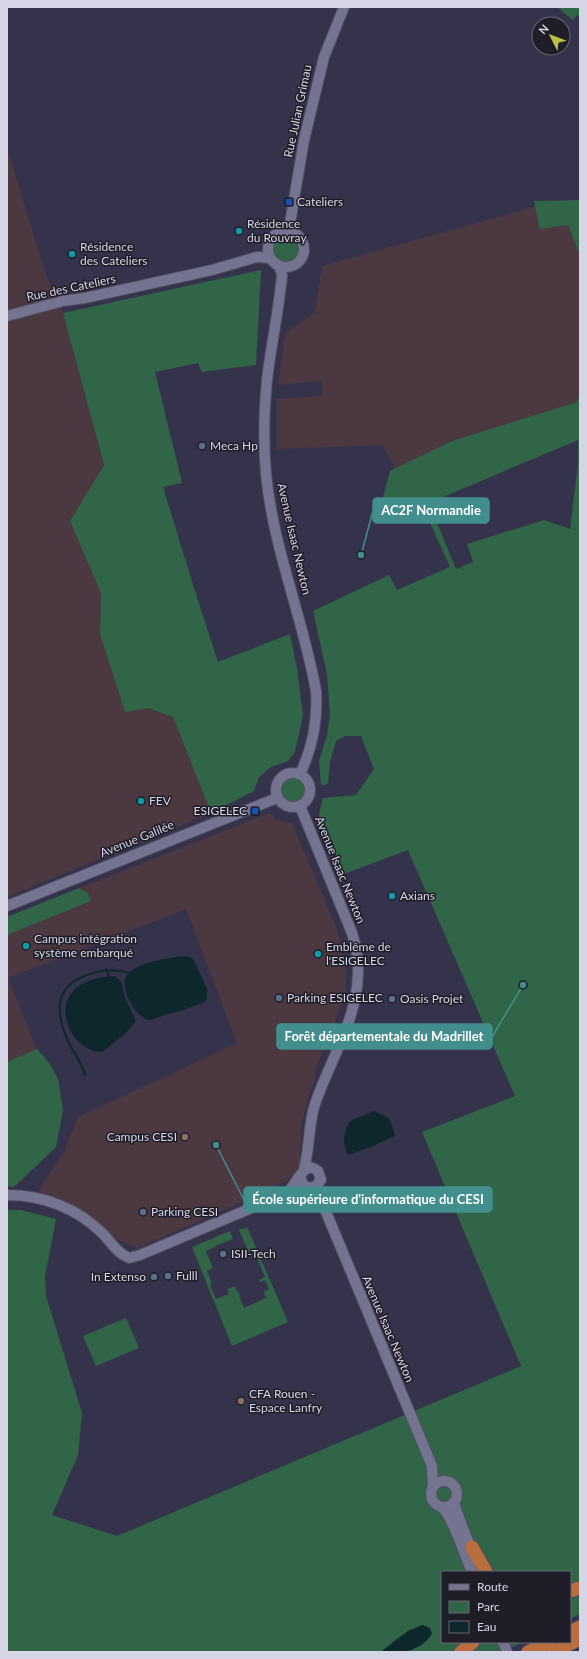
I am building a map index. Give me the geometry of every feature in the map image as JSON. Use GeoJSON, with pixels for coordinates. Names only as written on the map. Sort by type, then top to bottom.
{"type":"FeatureCollection","features":[{"type":"Feature","properties":{"kind":"highway"},"geometry":{"type":"LineString","coordinates":[[472,1547],[485,1571]]}},
{"type":"Feature","properties":{"kind":"highway"},"geometry":{"type":"LineString","coordinates":[[571,1632],[580,1627]]}},
{"type":"Feature","properties":{"kind":"highway"},"geometry":{"type":"LineString","coordinates":[[553,1652],[580,1639]]}},
{"type":"Feature","properties":{"kind":"highway"},"geometry":{"type":"LineString","coordinates":[[461,1652],[472,1643]]}},
{"type":"Feature","properties":{"kind":"highway"},"geometry":{"type":"LineString","coordinates":[[528,1652],[547,1643]]}},
{"type":"Feature","properties":{"kind":"street","name":"Rue Julian Grimau"},"geometry":{"type":"LineString","coordinates":[[292,228],[304,140],[324,56],[344,7]]}},
{"type":"Feature","properties":{"kind":"street"},"geometry":{"type":"LineString","coordinates":[[292,228],[302,241],[304,249],[302,257],[299,261],[290,266],[275,262],[269,253],[269,245],[273,237],[292,228]]}},
{"type":"Feature","properties":{"kind":"street","name":"Rue des Cateliers"},"geometry":{"type":"LineString","coordinates":[[7,316],[63,301],[85,298],[212,270],[257,257],[264,252],[269,245]]}},
{"type":"Feature","properties":{"kind":"street","name":"Rue des Cateliers"},"geometry":{"type":"LineString","coordinates":[[257,257],[270,258],[275,262]]}},
{"type":"Feature","properties":{"kind":"street","name":"Avenue Isaac Newton"},"geometry":{"type":"LineString","coordinates":[[275,262],[280,268],[281,282],[267,380],[264,438],[266,475],[274,518],[316,691],[314,735],[300,774]]}},
{"type":"Feature","properties":{"kind":"street","name":"Avenue Isaac Newton"},"geometry":{"type":"LineString","coordinates":[[281,282],[290,266]]}},
{"type":"Feature","properties":{"kind":"street"},"geometry":{"type":"LineString","coordinates":[[288,773],[300,774],[308,780],[310,790],[307,800],[300,806],[289,807],[284,805],[277,798],[275,791],[278,780],[288,773]]}},
{"type":"Feature","properties":{"kind":"street","name":"Avenue Galilée"},"geometry":{"type":"LineString","coordinates":[[7,906],[277,798]]}},
{"type":"Feature","properties":{"kind":"street","name":"Avenue Isaac Newton"},"geometry":{"type":"LineString","coordinates":[[300,806],[352,933],[357,948],[359,979],[351,1016],[315,1105],[308,1132],[308,1152],[302,1173]]}},
{"type":"Feature","properties":{"kind":"street","name":"Avenue Isaac Newton"},"geometry":{"type":"LineString","coordinates":[[308,1152],[316,1169]]}},
{"type":"Feature","properties":{"kind":"street"},"geometry":{"type":"LineString","coordinates":[[7,1195],[38,1198],[73,1210],[102,1233],[120,1253],[129,1258],[147,1252],[287,1193],[307,1187],[314,1187],[319,1183],[320,1173],[316,1169],[310,1167],[302,1173],[287,1193]]}},
{"type":"Feature","properties":{"kind":"street"},"geometry":{"type":"LineString","coordinates":[[302,1173],[302,1183],[307,1187]]}},
{"type":"Feature","properties":{"kind":"street","name":"Avenue Isaac Newton"},"geometry":{"type":"LineString","coordinates":[[319,1183],[321,1202],[432,1466],[433,1488]]}},
{"type":"Feature","properties":{"kind":"street","name":"Avenue Isaac Newton"},"geometry":{"type":"LineString","coordinates":[[307,1187],[321,1202]]}},
{"type":"Feature","properties":{"kind":"street","name":"Avenue Isaac Newton"},"geometry":{"type":"LineString","coordinates":[[432,1466],[449,1482]]}},
{"type":"Feature","properties":{"kind":"street"},"geometry":{"type":"LineString","coordinates":[[440,1482],[449,1482],[455,1486],[457,1491],[454,1503],[450,1506],[438,1506],[433,1501],[433,1488],[440,1482]]}},
{"type":"Feature","properties":{"kind":"street"},"geometry":{"type":"LineString","coordinates":[[454,1503],[462,1526],[472,1547],[480,1571]]}},
{"type":"Feature","properties":{"kind":"street"},"geometry":{"type":"LineString","coordinates":[[442,1507],[451,1522],[472,1571]]}},
{"type":"Feature","properties":{"kind":"shaded area"},"geometry":{"type":"Polygon","coordinates":[[[7,148],[46,275],[63,313],[104,466],[70,521],[101,593],[100,634],[148,708],[173,717],[211,813],[7,897],[7,148]]]}},
{"type":"Feature","properties":{"kind":"shaded area"},"geometry":{"type":"Polygon","coordinates":[[[541,205],[570,222],[580,248],[580,394],[578,403],[397,472],[383,445],[277,449],[277,399],[322,396],[321,381],[278,385],[285,334],[315,312],[322,266],[541,205]]]}},
{"type":"Feature","properties":{"kind":"shaded area"},"geometry":{"type":"Polygon","coordinates":[[[269,813],[277,820],[292,823],[337,929],[346,972],[346,994],[314,1073],[317,1074],[310,1092],[302,1122],[299,1175],[207,1218],[137,1248],[99,1231],[38,1198],[43,1183],[64,1152],[78,1117],[237,1043],[186,909],[8,978],[61,1109],[7,1180],[7,917],[269,813]]]}},
{"type":"Feature","properties":{"kind":"green space"},"geometry":{"type":"Polygon","coordinates":[[[557,7],[577,7],[580,9],[580,17],[577,15],[573,20],[571,16],[568,16],[557,7]]]}},
{"type":"Feature","properties":{"kind":"green space"},"geometry":{"type":"Polygon","coordinates":[[[580,200],[580,255],[568,225],[540,229],[534,201],[580,200]]]}},
{"type":"Feature","properties":{"kind":"green space"},"geometry":{"type":"Polygon","coordinates":[[[286,236],[295,240],[299,249],[295,258],[286,262],[277,258],[273,249],[277,240],[286,236]]]}},
{"type":"Feature","properties":{"kind":"green space"},"geometry":{"type":"Polygon","coordinates":[[[261,270],[256,365],[202,372],[198,363],[155,372],[182,483],[163,487],[218,662],[290,634],[297,669],[303,716],[295,752],[288,761],[271,767],[259,777],[254,791],[211,813],[173,717],[148,708],[125,712],[100,634],[101,593],[70,521],[104,465],[63,313],[261,270]]]}},
{"type":"Feature","properties":{"kind":"green space"},"geometry":{"type":"Polygon","coordinates":[[[580,392],[580,1614],[571,1618],[571,1571],[441,1571],[441,1643],[521,1643],[502,1652],[408,1652],[421,1644],[428,1627],[422,1625],[396,1639],[381,1652],[7,1652],[7,1210],[21,1210],[56,1219],[45,1276],[46,1296],[82,1413],[78,1455],[52,1515],[117,1536],[521,1366],[422,1132],[515,1096],[408,850],[344,874],[319,816],[323,798],[356,795],[374,769],[361,736],[345,736],[336,741],[330,762],[328,784],[321,785],[319,761],[327,736],[330,714],[327,674],[313,611],[389,575],[397,590],[450,567],[422,505],[382,501],[390,471],[452,441],[577,402],[580,392]],[[578,440],[429,503],[456,569],[473,562],[467,544],[544,520],[570,529],[578,464],[578,440]]]}},
{"type":"Feature","properties":{"kind":"green space"},"geometry":{"type":"Polygon","coordinates":[[[293,778],[302,782],[306,791],[302,800],[293,804],[284,800],[280,791],[284,782],[293,778]]]}},
{"type":"Feature","properties":{"kind":"green space"},"geometry":{"type":"Polygon","coordinates":[[[79,888],[88,893],[91,901],[7,935],[7,917],[79,888]]]}},
{"type":"Feature","properties":{"kind":"green space"},"geometry":{"type":"Polygon","coordinates":[[[37,1049],[50,1064],[58,1079],[63,1110],[56,1147],[14,1187],[7,1186],[7,1062],[37,1049]]]}},
{"type":"Feature","properties":{"kind":"green space"},"geometry":{"type":"Polygon","coordinates":[[[247,1227],[288,1322],[232,1346],[192,1247],[230,1231],[233,1239],[206,1251],[213,1268],[207,1271],[212,1283],[210,1285],[216,1299],[229,1294],[227,1289],[235,1286],[237,1292],[239,1292],[244,1308],[266,1298],[264,1292],[269,1289],[265,1280],[260,1282],[259,1280],[265,1277],[256,1255],[251,1257],[239,1230],[247,1227]]]}},
{"type":"Feature","properties":{"kind":"green space"},"geometry":{"type":"Polygon","coordinates":[[[126,1318],[139,1348],[96,1366],[83,1336],[126,1318]]]}},
{"type":"Feature","properties":{"kind":"water"},"geometry":{"type":"Polygon","coordinates":[[[185,956],[194,960],[207,989],[207,999],[203,1003],[151,1020],[140,1015],[135,1010],[127,996],[124,982],[126,977],[137,967],[153,961],[185,956]]]}},
{"type":"Feature","properties":{"kind":"water"},"geometry":{"type":"Polygon","coordinates":[[[114,976],[121,981],[125,997],[136,1021],[126,1033],[102,1052],[84,1046],[71,1032],[65,1013],[66,1004],[74,990],[84,983],[102,977],[114,976]]]}},
{"type":"Feature","properties":{"kind":"water"},"geometry":{"type":"Polygon","coordinates":[[[374,1111],[390,1119],[395,1136],[371,1147],[348,1155],[344,1138],[350,1121],[374,1111]]]}},
{"type":"Feature","properties":{"kind":"water"},"geometry":{"type":"Polygon","coordinates":[[[422,1625],[430,1628],[432,1634],[421,1645],[409,1650],[381,1652],[408,1631],[422,1625]]]}},
{"type":"Feature","properties":{"kind":"waterway"},"geometry":{"type":"LineString","coordinates":[[106,969],[109,976]]}},
{"type":"Feature","properties":{"kind":"waterway"},"geometry":{"type":"LineString","coordinates":[[85,1075],[63,1028],[60,1009],[64,991],[80,978],[92,973],[110,970],[130,973]]}},
{"type":"Feature","properties":{"kind":"place","name":"Cateliers"},"geometry":{"type":"Point","coordinates":[289,202]}},
{"type":"Feature","properties":{"kind":"place","name":"Résidence du Rouvray"},"geometry":{"type":"Point","coordinates":[239,231]}},
{"type":"Feature","properties":{"kind":"place","name":"Résidence des Cateliers"},"geometry":{"type":"Point","coordinates":[72,254]}},
{"type":"Feature","properties":{"kind":"place","name":"Meca Hp"},"geometry":{"type":"Point","coordinates":[202,446]}},
{"type":"Feature","properties":{"kind":"place","name":"AC2F Normandie"},"geometry":{"type":"Point","coordinates":[361,555]}},
{"type":"Feature","properties":{"kind":"place","name":"FEV"},"geometry":{"type":"Point","coordinates":[141,801]}},
{"type":"Feature","properties":{"kind":"place","name":"ESIGELEC"},"geometry":{"type":"Point","coordinates":[255,811]}},
{"type":"Feature","properties":{"kind":"place","name":"Axians"},"geometry":{"type":"Point","coordinates":[392,896]}},
{"type":"Feature","properties":{"kind":"place","name":"Campus intégration système embarqué"},"geometry":{"type":"Point","coordinates":[26,946]}},
{"type":"Feature","properties":{"kind":"place","name":"Emblême de l'ESIGELEC"},"geometry":{"type":"Point","coordinates":[318,954]}},
{"type":"Feature","properties":{"kind":"place","name":"Forêt départementale du Madrillet"},"geometry":{"type":"Point","coordinates":[523,985]}},
{"type":"Feature","properties":{"kind":"place","name":"Parking ESIGELEC"},"geometry":{"type":"Point","coordinates":[279,998]}},
{"type":"Feature","properties":{"kind":"place","name":"Oasis Projet"},"geometry":{"type":"Point","coordinates":[392,999]}},
{"type":"Feature","properties":{"kind":"place","name":"Campus CESI"},"geometry":{"type":"Point","coordinates":[185,1137]}},
{"type":"Feature","properties":{"kind":"place","name":"École supérieure d'informatique du CESI"},"geometry":{"type":"Point","coordinates":[216,1145]}},
{"type":"Feature","properties":{"kind":"place","name":"Parking CESI"},"geometry":{"type":"Point","coordinates":[143,1212]}},
{"type":"Feature","properties":{"kind":"place","name":"ISII-Tech"},"geometry":{"type":"Point","coordinates":[223,1254]}},
{"type":"Feature","properties":{"kind":"place","name":"Fulll"},"geometry":{"type":"Point","coordinates":[168,1276]}},
{"type":"Feature","properties":{"kind":"place","name":"In Extenso"},"geometry":{"type":"Point","coordinates":[154,1277]}},
{"type":"Feature","properties":{"kind":"place","name":"CFA Rouen - Espace Lanfry"},"geometry":{"type":"Point","coordinates":[241,1401]}}]}
